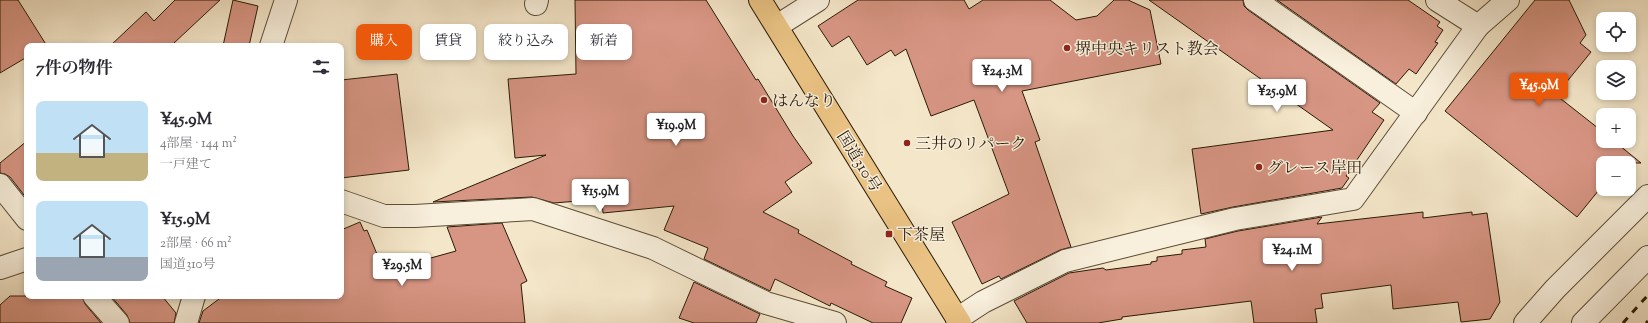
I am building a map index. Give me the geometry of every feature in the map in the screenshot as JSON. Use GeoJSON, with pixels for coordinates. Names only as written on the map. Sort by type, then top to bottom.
{"type":"FeatureCollection","features":[{"type":"Feature","properties":{"kind":"highway","name":"国道310号"},"geometry":{"type":"LineString","coordinates":[[760,0],[959,321]]}},
{"type":"Feature","properties":{"kind":"street"},"geometry":{"type":"LineString","coordinates":[[272,43],[286,0]]}},
{"type":"Feature","properties":{"kind":"street"},"geometry":{"type":"LineString","coordinates":[[777,26],[818,0]]}},
{"type":"Feature","properties":{"kind":"street"},"geometry":{"type":"LineString","coordinates":[[1255,0],[1416,113]]}},
{"type":"Feature","properties":{"kind":"street"},"geometry":{"type":"LineString","coordinates":[[1437,0],[1478,26]]}},
{"type":"Feature","properties":{"kind":"street"},"geometry":{"type":"LineString","coordinates":[[959,321],[983,302],[1065,261],[1235,219],[1353,199],[1478,26],[1508,0]]}},
{"type":"Feature","properties":{"kind":"street"},"geometry":{"type":"LineString","coordinates":[[0,185],[24,215]]}},
{"type":"Feature","properties":{"kind":"street"},"geometry":{"type":"LineString","coordinates":[[1525,323],[1555,288],[1648,196]]}},
{"type":"Feature","properties":{"kind":"street"},"geometry":{"type":"LineString","coordinates":[[344,202],[384,216],[415,216],[533,209],[653,248],[766,303],[835,323]]}},
{"type":"Feature","properties":{"kind":"street"},"geometry":{"type":"LineString","coordinates":[[1583,323],[1648,258]]}},
{"type":"Feature","properties":{"kind":"street"},"geometry":{"type":"LineString","coordinates":[[0,268],[24,260]]}},
{"type":"Feature","properties":{"kind":"street"},"geometry":{"type":"LineString","coordinates":[[97,299],[118,323]]}},
{"type":"Feature","properties":{"kind":"street"},"geometry":{"type":"LineString","coordinates":[[186,323],[193,299]]}},
{"type":"Feature","properties":{"kind":"building"},"geometry":{"type":"Polygon","coordinates":[[[0,0],[18,0],[45,43],[24,43],[24,59],[0,73],[0,0]]]}},
{"type":"Feature","properties":{"kind":"building"},"geometry":{"type":"Polygon","coordinates":[[[175,0],[220,0],[174,43],[113,43],[146,12],[154,21],[175,0]]]}},
{"type":"Feature","properties":{"kind":"building"},"geometry":{"type":"Polygon","coordinates":[[[233,0],[258,6],[250,43],[224,43],[233,0]]]}},
{"type":"Feature","properties":{"kind":"building"},"geometry":{"type":"Polygon","coordinates":[[[575,0],[706,0],[756,80],[758,79],[793,136],[812,163],[785,182],[792,192],[763,212],[799,230],[798,233],[852,262],[851,264],[887,282],[885,286],[912,298],[901,323],[873,323],[831,303],[830,306],[775,279],[770,291],[704,259],[708,248],[664,230],[674,206],[603,213],[602,199],[554,203],[532,197],[433,202],[546,155],[515,158],[508,79],[576,74],[575,0]]]}},
{"type":"Feature","properties":{"kind":"building"},"geometry":{"type":"Polygon","coordinates":[[[858,0],[964,0],[969,9],[983,0],[1050,0],[1076,20],[1097,16],[1114,0],[1128,0],[1150,10],[1161,64],[1022,91],[1040,140],[1035,142],[1071,247],[1060,250],[1001,279],[999,276],[982,284],[952,222],[1009,194],[974,100],[931,116],[906,49],[895,56],[891,50],[867,65],[849,36],[832,47],[818,26],[858,0]]]}},
{"type":"Feature","properties":{"kind":"building"},"geometry":{"type":"Polygon","coordinates":[[[1149,0],[1243,0],[1244,6],[1248,10],[1380,103],[1372,112],[1384,120],[1346,176],[1349,178],[1342,188],[1201,214],[1192,149],[1333,130],[1149,0]]]}},
{"type":"Feature","properties":{"kind":"building"},"geometry":{"type":"Polygon","coordinates":[[[1277,0],[1408,0],[1440,22],[1437,26],[1443,30],[1435,42],[1438,43],[1416,74],[1409,69],[1396,84],[1277,0]]]}},
{"type":"Feature","properties":{"kind":"building"},"geometry":{"type":"Polygon","coordinates":[[[1535,0],[1569,0],[1586,35],[1580,43],[1591,52],[1556,95],[1596,126],[1596,148],[1623,148],[1632,156],[1596,156],[1596,194],[1577,217],[1445,111],[1535,0]]]}},
{"type":"Feature","properties":{"kind":"building"},"geometry":{"type":"Polygon","coordinates":[[[397,74],[409,170],[344,178],[344,80],[397,74]]]}},
{"type":"Feature","properties":{"kind":"building"},"geometry":{"type":"Polygon","coordinates":[[[24,143],[24,195],[10,177],[0,173],[0,163],[24,143]]]}},
{"type":"Feature","properties":{"kind":"building"},"geometry":{"type":"Polygon","coordinates":[[[1636,159],[1641,163],[1636,163],[1636,159]]]}},
{"type":"Feature","properties":{"kind":"building"},"geometry":{"type":"Polygon","coordinates":[[[1423,212],[1423,218],[1472,212],[1472,215],[1487,213],[1500,302],[1490,319],[1461,322],[1458,302],[1393,309],[1391,285],[1321,294],[1323,308],[1315,309],[1317,323],[1254,323],[1251,301],[1122,317],[1122,319],[1098,323],[1027,323],[1014,301],[1069,273],[1103,268],[1106,270],[1151,264],[1151,262],[1157,261],[1157,257],[1182,254],[1182,250],[1206,247],[1205,239],[1238,231],[1322,217],[1317,224],[1423,212]]]}},
{"type":"Feature","properties":{"kind":"building"},"geometry":{"type":"Polygon","coordinates":[[[360,222],[364,231],[367,230],[384,271],[456,251],[447,227],[502,223],[527,281],[521,284],[525,323],[199,323],[203,311],[219,299],[344,299],[344,229],[360,222]]]}},
{"type":"Feature","properties":{"kind":"building"},"geometry":{"type":"Polygon","coordinates":[[[694,282],[760,314],[756,323],[694,323],[679,318],[694,282]]]}},
{"type":"Feature","properties":{"kind":"building"},"geometry":{"type":"Polygon","coordinates":[[[10,296],[24,296],[24,299],[83,299],[85,304],[101,323],[0,323],[0,305],[10,296]]]}},
{"type":"Feature","properties":{"kind":"building"},"geometry":{"type":"Polygon","coordinates":[[[114,299],[164,299],[176,313],[174,323],[130,323],[127,315],[114,299]]]}},
{"type":"Feature","properties":{"kind":"railway"},"geometry":{"type":"LineString","coordinates":[[1623,323],[1648,295]]}},
{"type":"Feature","properties":{"kind":"place","name":"堺中央キリスト教会"},"geometry":{"type":"Point","coordinates":[1067,48]}},
{"type":"Feature","properties":{"kind":"place","name":"はんなり"},"geometry":{"type":"Point","coordinates":[764,100]}},
{"type":"Feature","properties":{"kind":"place","name":"三井のリパーク"},"geometry":{"type":"Point","coordinates":[907,143]}},
{"type":"Feature","properties":{"kind":"place","name":"グレース岸田"},"geometry":{"type":"Point","coordinates":[1259,167]}},
{"type":"Feature","properties":{"kind":"place","name":"下茶屋"},"geometry":{"type":"Point","coordinates":[889,234]}}]}
